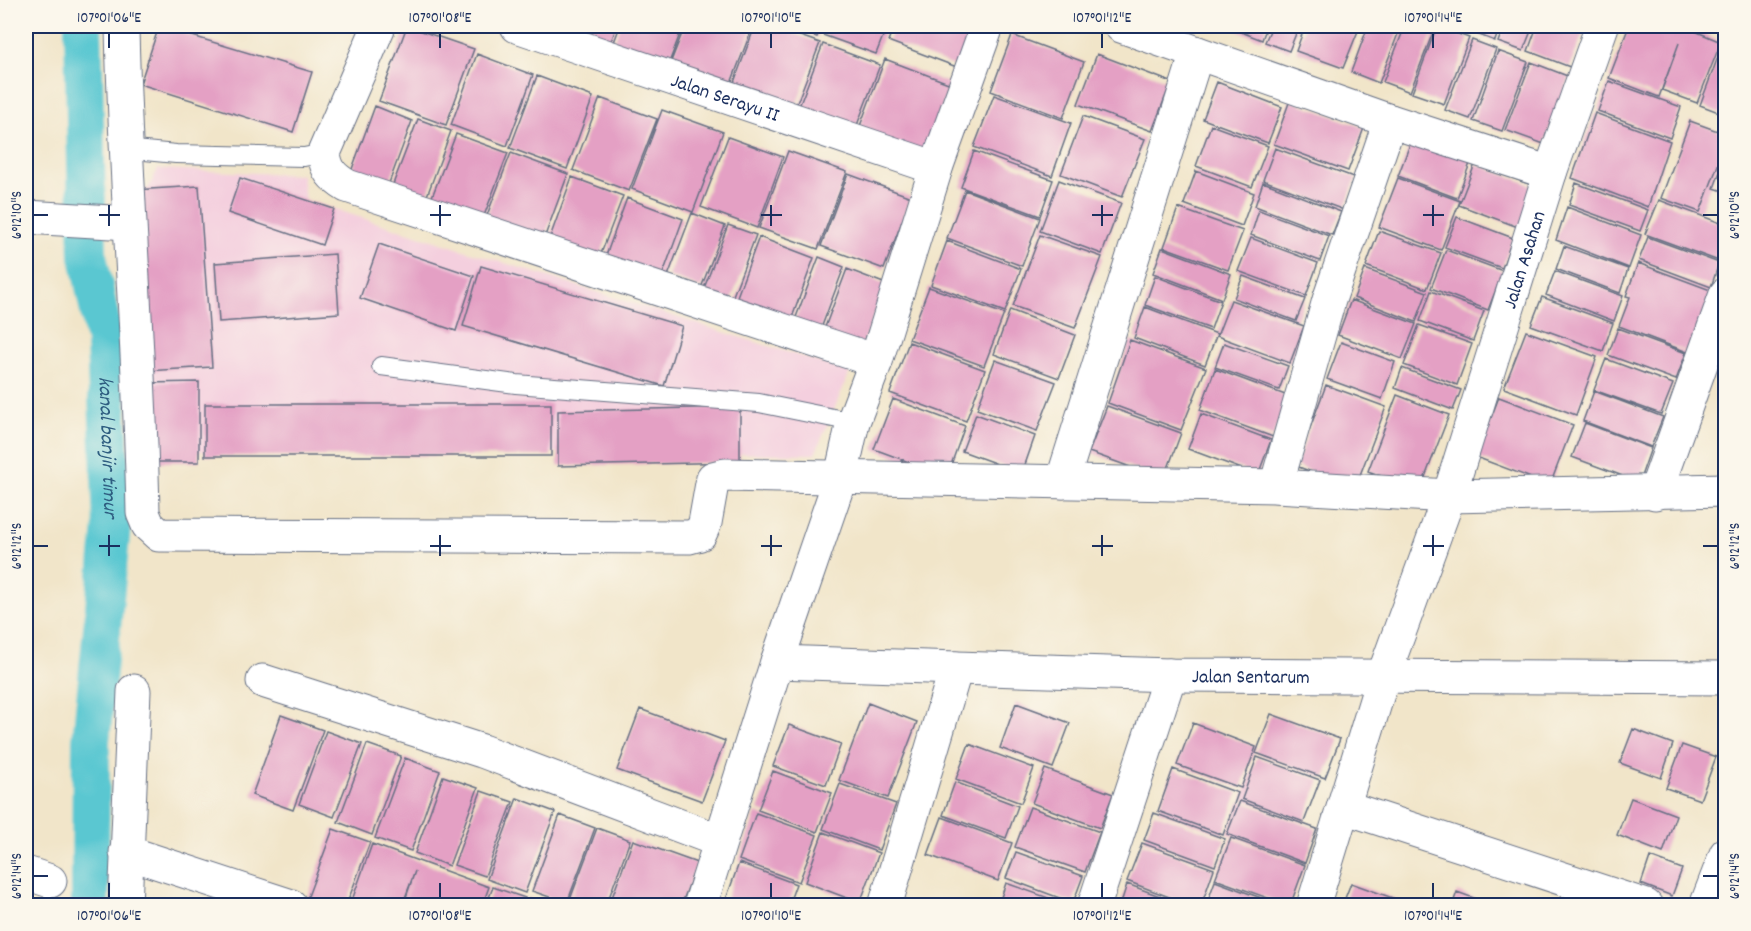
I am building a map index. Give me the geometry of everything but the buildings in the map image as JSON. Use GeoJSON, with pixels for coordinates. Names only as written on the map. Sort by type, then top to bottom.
{"type":"FeatureCollection","features":[{"type":"Feature","properties":{"kind":"street"},"geometry":{"type":"LineString","coordinates":[[122,26],[124,149],[106,223],[141,397],[142,513],[148,525],[159,535],[689,537],[700,534],[705,524],[713,478],[724,475],[1276,486],[1449,495],[1725,490]]}},
{"type":"Feature","properties":{"kind":"street"},"geometry":{"type":"LineString","coordinates":[[379,26],[324,153],[325,165],[332,176],[347,186],[876,361]]}},
{"type":"Feature","properties":{"kind":"street","name":"Jalan Serayu II"},"geometry":{"type":"LineString","coordinates":[[517,26],[936,168]]}},
{"type":"Feature","properties":{"kind":"street"},"geometry":{"type":"LineString","coordinates":[[700,906],[777,662],[841,476],[853,422],[876,361],[936,168],[987,26]]}},
{"type":"Feature","properties":{"kind":"street"},"geometry":{"type":"LineString","coordinates":[[1121,26],[1390,121],[1550,173]]}},
{"type":"Feature","properties":{"kind":"street","name":"Jalan Asahan"},"geometry":{"type":"LineString","coordinates":[[1313,906],[1383,677],[1449,495],[1550,173],[1602,26]]}},
{"type":"Feature","properties":{"kind":"street"},"geometry":{"type":"LineString","coordinates":[[1062,482],[1197,53]]}},
{"type":"Feature","properties":{"kind":"street"},"geometry":{"type":"LineString","coordinates":[[1276,486],[1329,300],[1390,121]]}},
{"type":"Feature","properties":{"kind":"street"},"geometry":{"type":"LineString","coordinates":[[26,217],[106,223]]}},
{"type":"Feature","properties":{"kind":"street"},"geometry":{"type":"LineString","coordinates":[[1655,493],[1725,294]]}},
{"type":"Feature","properties":{"kind":"street","name":"Jalan Sentarum"},"geometry":{"type":"LineString","coordinates":[[777,662],[1170,675],[1725,678]]}},
{"type":"Feature","properties":{"kind":"street"},"geometry":{"type":"LineString","coordinates":[[885,906],[956,668]]}},
{"type":"Feature","properties":{"kind":"street"},"geometry":{"type":"LineString","coordinates":[[1094,906],[1170,675]]}},
{"type":"Feature","properties":{"kind":"street"},"geometry":{"type":"LineString","coordinates":[[263,681],[482,752],[720,841]]}},
{"type":"Feature","properties":{"kind":"street"},"geometry":{"type":"LineString","coordinates":[[125,906],[134,691]]}},
{"type":"Feature","properties":{"kind":"street"},"geometry":{"type":"LineString","coordinates":[[1344,807],[1646,906]]}},
{"type":"Feature","properties":{"kind":"street"},"geometry":{"type":"LineString","coordinates":[[126,852],[291,906]]}},
{"type":"Feature","properties":{"kind":"street"},"geometry":{"type":"LineString","coordinates":[[1706,906],[1725,854]]}},
{"type":"Feature","properties":{"kind":"lane"},"geometry":{"type":"LineString","coordinates":[[124,149],[176,154],[304,157],[324,153]]}},
{"type":"Feature","properties":{"kind":"lane"},"geometry":{"type":"LineString","coordinates":[[381,366],[516,384],[759,403],[853,422]]}},
{"type":"Feature","properties":{"kind":"shaded area"},"geometry":{"type":"Polygon","coordinates":[[[158,169],[302,175],[305,200],[850,372],[815,454],[147,451],[134,218],[158,169]]]}},
{"type":"Feature","properties":{"kind":"waterway","name":"kanal banjir timur"},"geometry":{"type":"LineString","coordinates":[[83,26],[88,256],[105,341],[112,526],[91,741],[90,906]]}}]}
